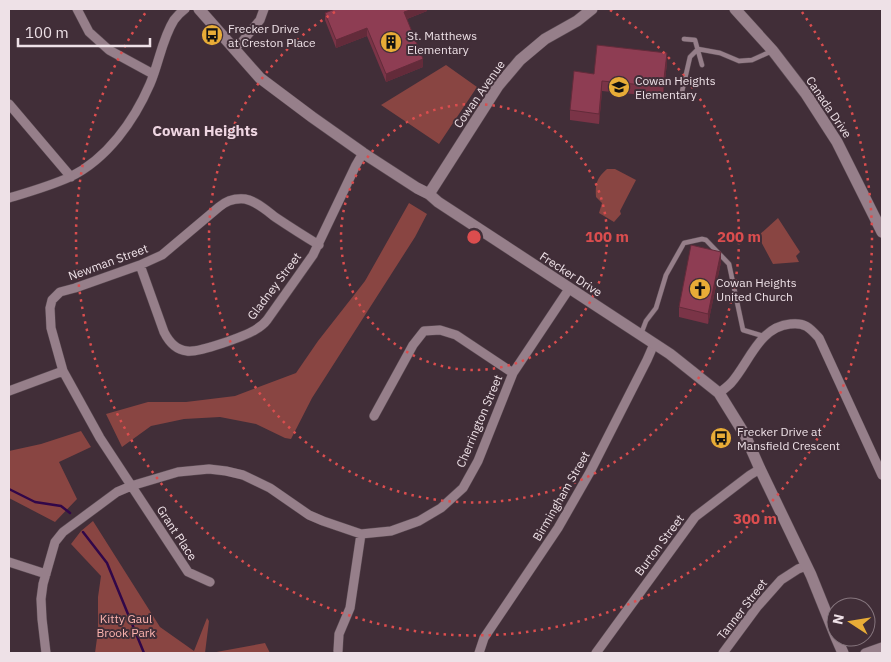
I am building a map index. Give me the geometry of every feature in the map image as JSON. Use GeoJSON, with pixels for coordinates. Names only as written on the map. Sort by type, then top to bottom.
{"type":"FeatureCollection","features":[{"type":"Feature","properties":{"kind":"street"},"geometry":{"type":"LineString","coordinates":[[77,9],[89,32],[109,50],[153,74]]}},
{"type":"Feature","properties":{"kind":"street"},"geometry":{"type":"LineString","coordinates":[[9,198],[53,184],[71,176],[90,164],[114,142],[134,116],[150,84],[164,38],[175,19],[185,9]]}},
{"type":"Feature","properties":{"kind":"street","name":"Frecker Drive"},"geometry":{"type":"LineString","coordinates":[[199,9],[260,78],[293,103],[363,153],[429,194],[438,202],[670,354],[719,393],[745,435],[826,613]]}},
{"type":"Feature","properties":{"kind":"street"},"geometry":{"type":"LineString","coordinates":[[233,47],[241,43],[260,20],[264,9]]}},
{"type":"Feature","properties":{"kind":"street","name":"Cowan Avenue"},"geometry":{"type":"LineString","coordinates":[[429,194],[498,86],[520,60],[545,39],[577,21],[592,9]]}},
{"type":"Feature","properties":{"kind":"street","name":"Canada Drive"},"geometry":{"type":"LineString","coordinates":[[735,9],[773,50],[806,94],[838,142],[882,232]]}},
{"type":"Feature","properties":{"kind":"street"},"geometry":{"type":"LineString","coordinates":[[9,104],[71,176]]}},
{"type":"Feature","properties":{"kind":"street","name":"Gladney Street"},"geometry":{"type":"LineString","coordinates":[[140,265],[166,337],[173,345],[182,350],[196,351],[248,334],[263,325],[308,263],[319,245],[363,153]]}},
{"type":"Feature","properties":{"kind":"street","name":"Newman Street"},"geometry":{"type":"LineString","coordinates":[[131,486],[100,438],[63,371],[51,328],[50,308],[52,300],[60,292],[154,260],[166,253],[228,201],[244,199],[255,203],[319,245]]}},
{"type":"Feature","properties":{"kind":"street","name":"Cherrington Street"},"geometry":{"type":"LineString","coordinates":[[46,653],[41,606],[42,592],[55,542],[63,532],[117,492],[131,486],[178,472],[209,469],[226,471],[243,475],[270,488],[309,515],[323,522],[361,534],[391,531],[419,522],[441,508],[463,488],[478,461],[514,373],[569,288]]}},
{"type":"Feature","properties":{"kind":"street"},"geometry":{"type":"LineString","coordinates":[[719,393],[731,383],[763,336],[782,324],[798,323],[810,328],[819,338],[882,475]]}},
{"type":"Feature","properties":{"kind":"street"},"geometry":{"type":"LineString","coordinates":[[374,416],[413,345],[424,331],[440,330],[456,335],[514,373]]}},
{"type":"Feature","properties":{"kind":"street","name":"Birmingham Street"},"geometry":{"type":"LineString","coordinates":[[479,653],[484,638],[558,528],[590,472],[648,360],[654,344]]}},
{"type":"Feature","properties":{"kind":"street"},"geometry":{"type":"LineString","coordinates":[[9,391],[63,371]]}},
{"type":"Feature","properties":{"kind":"street","name":"Burton Street"},"geometry":{"type":"LineString","coordinates":[[596,653],[695,517],[760,469]]}},
{"type":"Feature","properties":{"kind":"street","name":"Grant Place"},"geometry":{"type":"LineString","coordinates":[[131,486],[188,572],[210,582]]}},
{"type":"Feature","properties":{"kind":"street"},"geometry":{"type":"LineString","coordinates":[[338,651],[340,634],[350,608],[361,534]]}},
{"type":"Feature","properties":{"kind":"street"},"geometry":{"type":"LineString","coordinates":[[9,562],[46,574]]}},
{"type":"Feature","properties":{"kind":"street","name":"Tanner Street"},"geometry":{"type":"LineString","coordinates":[[723,653],[780,580],[806,566]]}},
{"type":"Feature","properties":{"kind":"street"},"geometry":{"type":"LineString","coordinates":[[865,653],[882,648]]}},
{"type":"Feature","properties":{"kind":"lane"},"geometry":{"type":"LineString","coordinates":[[684,39],[695,40],[702,65]]}},
{"type":"Feature","properties":{"kind":"lane"},"geometry":{"type":"LineString","coordinates":[[698,49],[720,53],[739,61],[752,60],[773,50]]}},
{"type":"Feature","properties":{"kind":"lane"},"geometry":{"type":"LineString","coordinates":[[681,96],[690,57],[698,49]]}},
{"type":"Feature","properties":{"kind":"lane"},"geometry":{"type":"LineString","coordinates":[[641,335],[646,321],[656,308],[666,275],[684,244],[702,239],[706,240],[729,264],[743,330],[763,336]]}},
{"type":"Feature","properties":{"kind":"green space"},"geometry":{"type":"Polygon","coordinates":[[[446,65],[477,87],[439,144],[381,105],[446,65]]]}},
{"type":"Feature","properties":{"kind":"green space"},"geometry":{"type":"Polygon","coordinates":[[[607,169],[615,169],[636,180],[620,211],[621,214],[614,222],[599,213],[602,203],[596,197],[597,181],[607,169]]]}},
{"type":"Feature","properties":{"kind":"green space"},"geometry":{"type":"Polygon","coordinates":[[[409,203],[427,214],[415,237],[312,398],[291,439],[256,424],[220,417],[184,419],[151,426],[122,447],[106,414],[148,402],[186,402],[235,396],[296,373],[318,341],[365,281],[409,203]]]}},
{"type":"Feature","properties":{"kind":"green space"},"geometry":{"type":"Polygon","coordinates":[[[778,218],[800,252],[796,256],[799,262],[773,264],[758,236],[778,218]]]}},
{"type":"Feature","properties":{"kind":"green space"},"geometry":{"type":"Polygon","coordinates":[[[81,431],[91,447],[59,462],[77,499],[55,522],[9,498],[9,451],[41,444],[81,431]]]}},
{"type":"Feature","properties":{"kind":"green space","name":"Kitty Gaul Brook Park"},"geometry":{"type":"Polygon","coordinates":[[[93,521],[160,627],[194,651],[207,618],[209,621],[205,653],[95,653],[101,576],[71,544],[81,531],[93,521]]]}},
{"type":"Feature","properties":{"kind":"green space"},"geometry":{"type":"Polygon","coordinates":[[[265,643],[270,653],[211,653],[265,643]]]}},
{"type":"Feature","properties":{"kind":"building","name":"St. Matthews Elementary"},"geometry":{"type":"Polygon","coordinates":[[[335,9],[413,9],[404,12],[423,59],[386,74],[367,28],[336,40],[325,13],[335,9]]]}},
{"type":"Feature","properties":{"kind":"building","name":"Cowan Heights Elementary"},"geometry":{"type":"Polygon","coordinates":[[[597,45],[667,53],[663,87],[602,81],[599,114],[570,110],[574,71],[594,74],[597,45]]]}},
{"type":"Feature","properties":{"kind":"building","name":"Cowan Heights United Church"},"geometry":{"type":"Polygon","coordinates":[[[691,245],[721,252],[708,314],[679,307],[691,245]]]}},
{"type":"Feature","properties":{"kind":"waterway"},"geometry":{"type":"LineString","coordinates":[[9,489],[35,502],[61,506],[70,513]]}},
{"type":"Feature","properties":{"kind":"waterway"},"geometry":{"type":"LineString","coordinates":[[83,532],[107,563],[144,653]]}},
{"type":"Feature","properties":{"kind":"place","name":"Frecker Drive at Creston Place"},"geometry":{"type":"Point","coordinates":[212,35]}},
{"type":"Feature","properties":{"kind":"place","name":"St. Matthews Elementary"},"geometry":{"type":"Point","coordinates":[391,42]}},
{"type":"Feature","properties":{"kind":"place","name":"Cowan Heights Elementary"},"geometry":{"type":"Point","coordinates":[619,87]}},
{"type":"Feature","properties":{"kind":"place","name":"Cowan Heights United Church"},"geometry":{"type":"Point","coordinates":[700,289]}},
{"type":"Feature","properties":{"kind":"place","name":"Frecker Drive at Mansfield Crescent"},"geometry":{"type":"Point","coordinates":[721,438]}},
{"type":"Feature","properties":{"kind":"district","name":"Cowan Heights"},"geometry":{"type":"Point","coordinates":[205,130]}}]}
